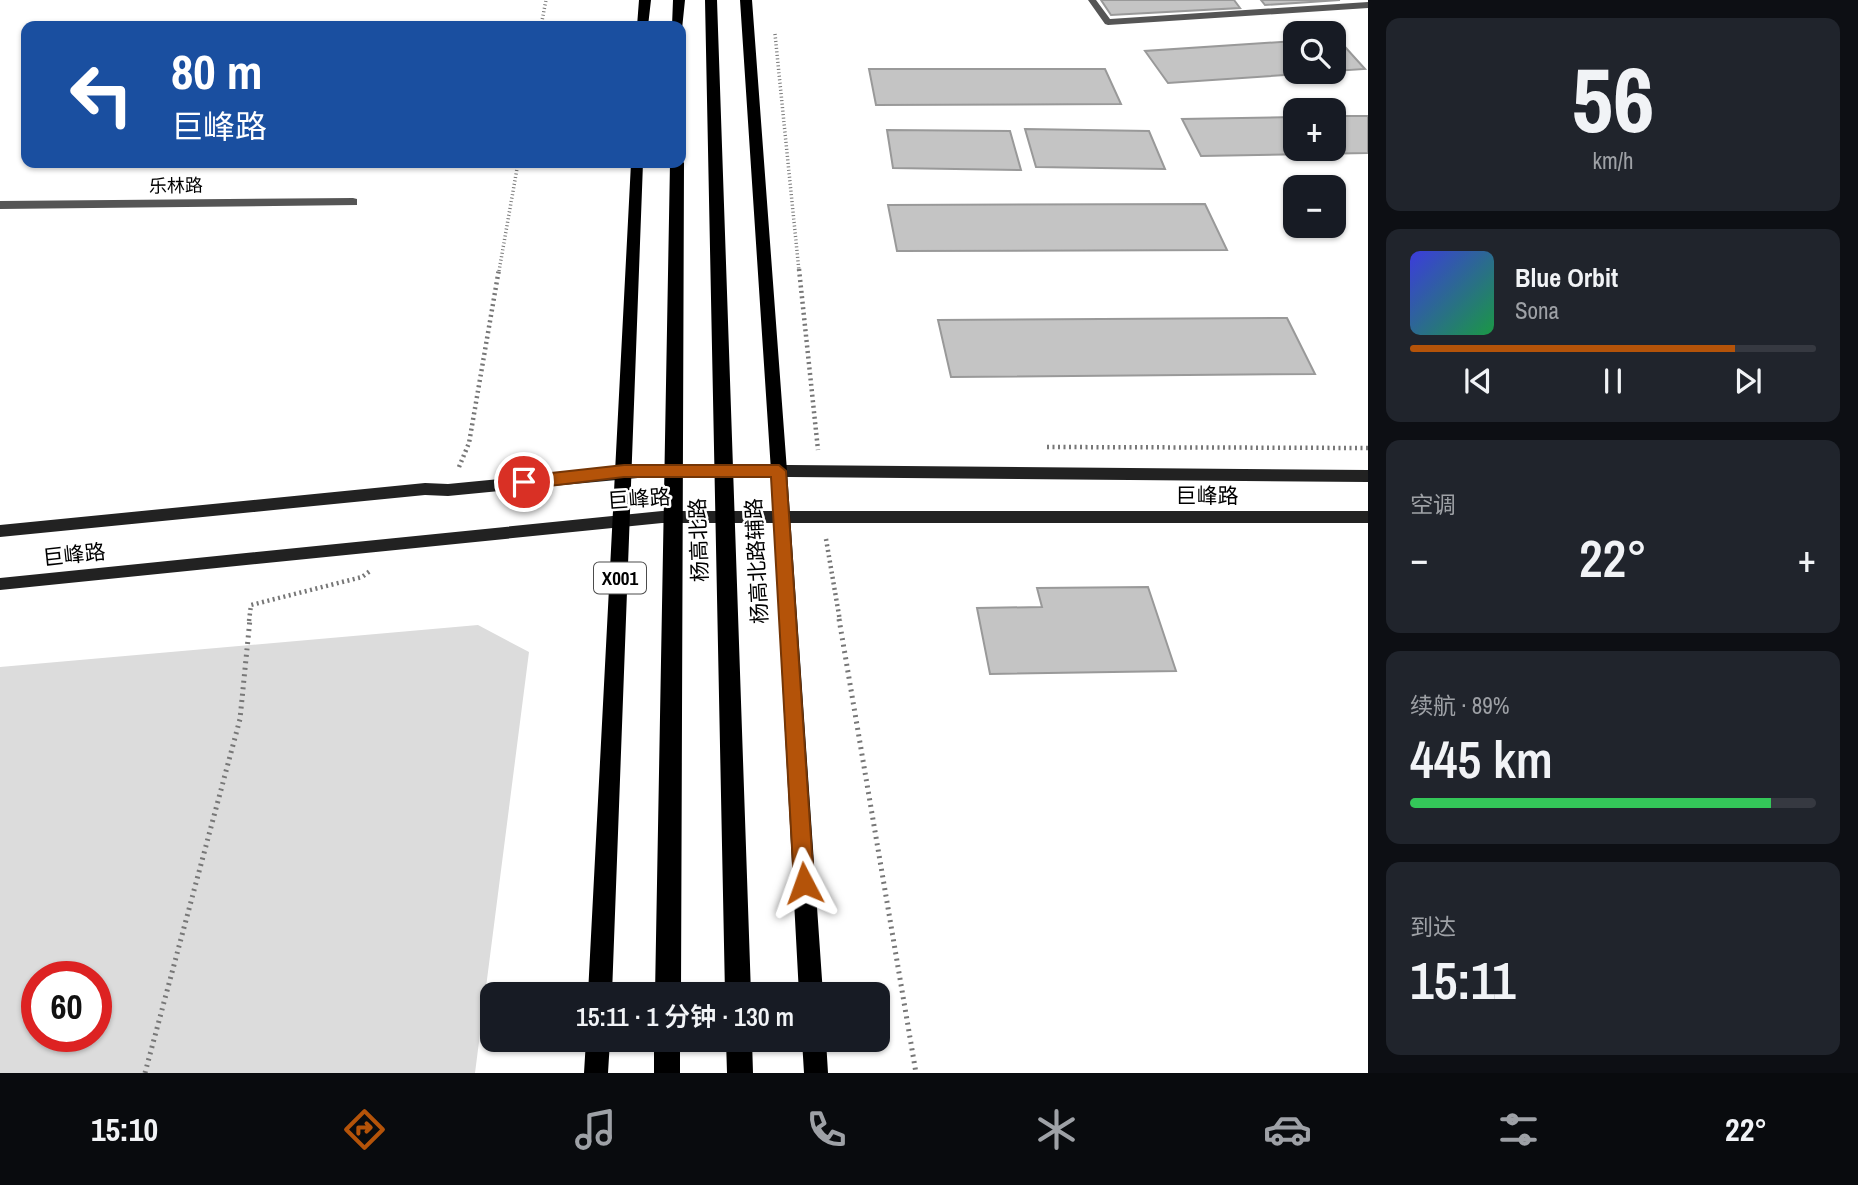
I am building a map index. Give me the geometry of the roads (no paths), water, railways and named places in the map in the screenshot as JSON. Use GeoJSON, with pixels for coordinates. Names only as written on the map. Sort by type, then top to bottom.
{"type":"FeatureCollection","features":[{"type":"Feature","properties":{"kind":"highway"},"geometry":{"type":"LineString","coordinates":[[678,21],[679,0]]}},
{"type":"Feature","properties":{"kind":"highway","name":"杨高北路"},"geometry":{"type":"LineString","coordinates":[[710,0],[738,982]]}},
{"type":"Feature","properties":{"kind":"highway","name":"杨高北路"},"geometry":{"type":"LineString","coordinates":[[668,982],[677,168]]}},
{"type":"Feature","properties":{"kind":"highway"},"geometry":{"type":"LineString","coordinates":[[667,1052],[667,1073]]}},
{"type":"Feature","properties":{"kind":"highway"},"geometry":{"type":"LineString","coordinates":[[739,1052],[740,1073]]}},
{"type":"Feature","properties":{"kind":"main road"},"geometry":{"type":"LineString","coordinates":[[643,21],[645,0]]}},
{"type":"Feature","properties":{"kind":"main road","name":"杨高北路辅路"},"geometry":{"type":"LineString","coordinates":[[746,0],[779,471],[810,982]]}},
{"type":"Feature","properties":{"kind":"main road","name":"X001"},"geometry":{"type":"LineString","coordinates":[[601,982],[638,168]]}},
{"type":"Feature","properties":{"kind":"main road","name":"巨峰路"},"geometry":{"type":"LineString","coordinates":[[0,531],[425,489],[448,491],[624,471],[1368,476]]}},
{"type":"Feature","properties":{"kind":"main road","name":"巨峰路"},"geometry":{"type":"LineString","coordinates":[[0,584],[662,517],[1368,517]]}},
{"type":"Feature","properties":{"kind":"main road"},"geometry":{"type":"LineString","coordinates":[[596,1073],[597,1052]]}},
{"type":"Feature","properties":{"kind":"main road"},"geometry":{"type":"LineString","coordinates":[[815,1052],[816,1073]]}},
{"type":"Feature","properties":{"kind":"street"},"geometry":{"type":"LineString","coordinates":[[1092,0],[1108,22],[1368,5]]}},
{"type":"Feature","properties":{"kind":"street"},"geometry":{"type":"LineString","coordinates":[[1249,0],[1261,13]]}},
{"type":"Feature","properties":{"kind":"street","name":"乐林路"},"geometry":{"type":"LineString","coordinates":[[0,205],[353,202]]}}]}
